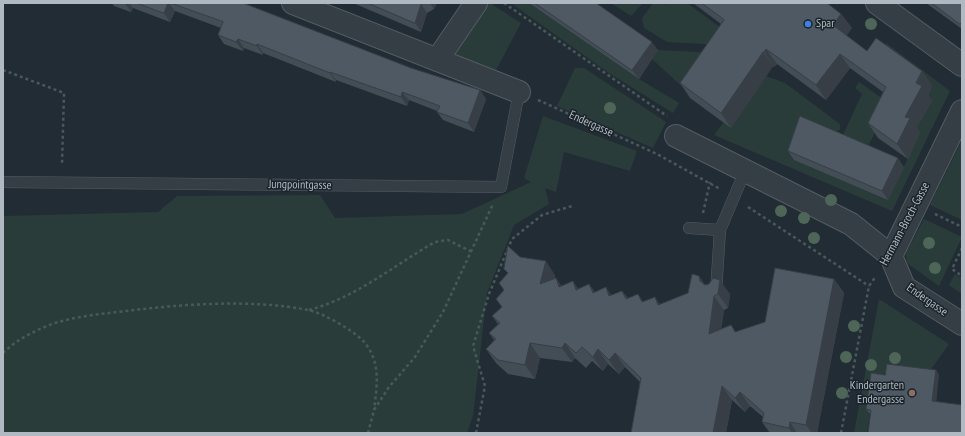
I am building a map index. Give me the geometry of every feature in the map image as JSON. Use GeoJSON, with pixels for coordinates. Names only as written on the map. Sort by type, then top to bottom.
{"type":"FeatureCollection","features":[{"type":"Feature","properties":{"kind":"street"},"geometry":{"type":"LineString","coordinates":[[293,3],[519,92]]}},
{"type":"Feature","properties":{"kind":"street"},"geometry":{"type":"LineString","coordinates":[[437,60],[476,3]]}},
{"type":"Feature","properties":{"kind":"street"},"geometry":{"type":"LineString","coordinates":[[877,3],[962,65]]}},
{"type":"Feature","properties":{"kind":"street","name":"Hermann-Broch-Gasse"},"geometry":{"type":"LineString","coordinates":[[891,256],[962,111]]}},
{"type":"Feature","properties":{"kind":"street","name":"Endergasse"},"geometry":{"type":"LineString","coordinates":[[676,136],[851,224],[891,256],[904,287],[962,324]]}},
{"type":"Feature","properties":{"kind":"lane"},"geometry":{"type":"LineString","coordinates":[[500,187],[519,92]]}},
{"type":"Feature","properties":{"kind":"lane"},"geometry":{"type":"LineString","coordinates":[[716,292],[720,230],[745,171]]}},
{"type":"Feature","properties":{"kind":"lane","name":"Jungpointgasse"},"geometry":{"type":"LineString","coordinates":[[3,182],[500,187]]}},
{"type":"Feature","properties":{"kind":"lane"},"geometry":{"type":"LineString","coordinates":[[694,228],[720,230]]}},
{"type":"Feature","properties":{"kind":"path"},"geometry":{"type":"LineString","coordinates":[[504,3],[669,117],[676,136]]}},
{"type":"Feature","properties":{"kind":"path"},"geometry":{"type":"LineString","coordinates":[[3,70],[64,93],[62,182]]}},
{"type":"Feature","properties":{"kind":"path","name":"Endergasse"},"geometry":{"type":"LineString","coordinates":[[519,92],[657,154],[710,182],[869,286]]}},
{"type":"Feature","properties":{"kind":"path"},"geometry":{"type":"LineString","coordinates":[[694,228],[710,182]]}},
{"type":"Feature","properties":{"kind":"path"},"geometry":{"type":"LineString","coordinates":[[374,410],[389,387],[415,357],[443,312],[472,252],[500,187]]}},
{"type":"Feature","properties":{"kind":"path"},"geometry":{"type":"LineString","coordinates":[[917,205],[962,227]]}},
{"type":"Feature","properties":{"kind":"path"},"geometry":{"type":"LineString","coordinates":[[476,433],[485,386],[473,346],[494,280],[512,239],[542,215],[572,206]]}},
{"type":"Feature","properties":{"kind":"path"},"geometry":{"type":"LineString","coordinates":[[3,353],[19,340],[34,332],[53,324],[88,315],[152,308],[195,306],[248,305],[309,310],[331,304],[354,293],[435,242],[448,240],[472,252]]}},
{"type":"Feature","properties":{"kind":"path"},"geometry":{"type":"LineString","coordinates":[[962,248],[952,269],[962,276]]}},
{"type":"Feature","properties":{"kind":"path","name":"Hermann-Broch-Gasse"},"geometry":{"type":"LineString","coordinates":[[840,433],[869,286],[891,256]]}},
{"type":"Feature","properties":{"kind":"path"},"geometry":{"type":"LineString","coordinates":[[309,310],[343,327],[364,343],[374,358],[377,369],[377,387],[374,410],[368,433]]}},
{"type":"Feature","properties":{"kind":"shaded area"},"geometry":{"type":"Polygon","coordinates":[[[488,3],[521,23],[496,70],[453,56],[453,51],[488,3]]]}},
{"type":"Feature","properties":{"kind":"shaded area"},"geometry":{"type":"Polygon","coordinates":[[[511,3],[529,3],[639,79],[679,103],[673,113],[609,73],[511,3]]]}},
{"type":"Feature","properties":{"kind":"shaded area"},"geometry":{"type":"Polygon","coordinates":[[[611,3],[643,3],[631,16],[611,3]]]}},
{"type":"Feature","properties":{"kind":"shaded area"},"geometry":{"type":"Polygon","coordinates":[[[653,3],[663,3],[666,5],[667,3],[687,3],[732,36],[724,45],[667,42],[644,28],[642,18],[653,3]]]}},
{"type":"Feature","properties":{"kind":"shaded area"},"geometry":{"type":"Polygon","coordinates":[[[886,43],[950,91],[892,211],[714,135],[724,122],[731,128],[766,76],[785,83],[840,124],[840,130],[832,132],[888,200],[920,133],[916,131],[932,101],[869,66],[886,43]]]}},
{"type":"Feature","properties":{"kind":"shaded area"},"geometry":{"type":"Polygon","coordinates":[[[658,50],[717,53],[689,93],[652,59],[658,50]]]}},
{"type":"Feature","properties":{"kind":"shaded area"},"geometry":{"type":"Polygon","coordinates":[[[575,68],[584,68],[666,122],[653,148],[557,106],[575,68]]]}},
{"type":"Feature","properties":{"kind":"shaded area"},"geometry":{"type":"Polygon","coordinates":[[[859,82],[890,104],[868,146],[843,135],[862,94],[855,88],[859,82]]]}},
{"type":"Feature","properties":{"kind":"shaded area"},"geometry":{"type":"Polygon","coordinates":[[[543,116],[637,151],[630,171],[564,152],[556,192],[545,188],[549,204],[514,225],[487,293],[473,416],[467,433],[3,433],[3,216],[158,212],[177,196],[320,195],[335,218],[462,214],[531,182],[524,178],[543,116]]]}},
{"type":"Feature","properties":{"kind":"shaded area"},"geometry":{"type":"Polygon","coordinates":[[[962,140],[962,220],[930,205],[962,140]]]}},
{"type":"Feature","properties":{"kind":"shaded area"},"geometry":{"type":"Polygon","coordinates":[[[924,219],[962,237],[939,286],[907,263],[906,253],[924,219]]]}},
{"type":"Feature","properties":{"kind":"shaded area"},"geometry":{"type":"Polygon","coordinates":[[[955,274],[962,278],[962,294],[949,285],[955,274]]]}},
{"type":"Feature","properties":{"kind":"shaded area"},"geometry":{"type":"Polygon","coordinates":[[[879,299],[949,344],[928,374],[888,379],[875,377],[867,433],[854,433],[879,299]]]}},
{"type":"Feature","properties":{"kind":"building"},"geometry":{"type":"Polygon","coordinates":[[[137,3],[168,3],[164,13],[137,3]]]}},
{"type":"Feature","properties":{"kind":"building"},"geometry":{"type":"Polygon","coordinates":[[[171,3],[243,3],[411,68],[480,90],[468,123],[437,112],[440,106],[402,92],[401,97],[330,73],[257,44],[257,46],[238,39],[236,42],[218,35],[223,22],[171,3]]]}},
{"type":"Feature","properties":{"kind":"building"},"geometry":{"type":"Polygon","coordinates":[[[368,3],[424,3],[421,4],[415,23],[368,3]]]}},
{"type":"Feature","properties":{"kind":"building"},"geometry":{"type":"Polygon","coordinates":[[[535,3],[596,3],[652,42],[632,70],[535,3]]]}},
{"type":"Feature","properties":{"kind":"building"},"geometry":{"type":"Polygon","coordinates":[[[702,3],[827,3],[841,14],[833,25],[867,51],[876,38],[922,71],[916,83],[922,86],[905,117],[910,118],[897,144],[868,123],[886,87],[840,54],[816,85],[766,49],[721,113],[680,83],[724,20],[702,3]]]}},
{"type":"Feature","properties":{"kind":"building"},"geometry":{"type":"Polygon","coordinates":[[[932,3],[962,3],[962,23],[960,24],[932,3]]]}},
{"type":"Feature","properties":{"kind":"building"},"geometry":{"type":"Polygon","coordinates":[[[800,116],[898,158],[882,191],[788,151],[800,116]]]}},
{"type":"Feature","properties":{"kind":"building"},"geometry":{"type":"Polygon","coordinates":[[[508,246],[520,257],[546,261],[540,284],[556,278],[559,287],[573,281],[576,290],[589,284],[593,293],[606,287],[609,296],[622,291],[626,299],[638,294],[642,302],[655,297],[658,305],[688,293],[692,274],[699,276],[700,281],[705,285],[709,284],[713,278],[720,280],[718,294],[714,296],[709,334],[731,325],[735,332],[765,322],[775,268],[834,279],[806,425],[790,422],[789,428],[762,422],[764,413],[740,392],[735,398],[722,386],[713,433],[631,433],[641,378],[615,353],[609,360],[598,349],[593,357],[582,347],[576,353],[565,343],[562,348],[530,343],[525,365],[498,360],[486,349],[496,339],[489,333],[500,323],[492,316],[502,307],[496,299],[504,290],[499,283],[508,273],[504,269],[508,246]]]}},
{"type":"Feature","properties":{"kind":"building"},"geometry":{"type":"Polygon","coordinates":[[[887,364],[936,370],[932,401],[962,405],[962,433],[868,433],[871,410],[866,409],[871,373],[885,375],[887,364]]]}},
{"type":"Feature","properties":{"kind":"place","name":"Spar"},"geometry":{"type":"Point","coordinates":[808,24]}},
{"type":"Feature","properties":{"kind":"place","name":"Kindergarten Endergasse"},"geometry":{"type":"Point","coordinates":[912,393]}}]}
